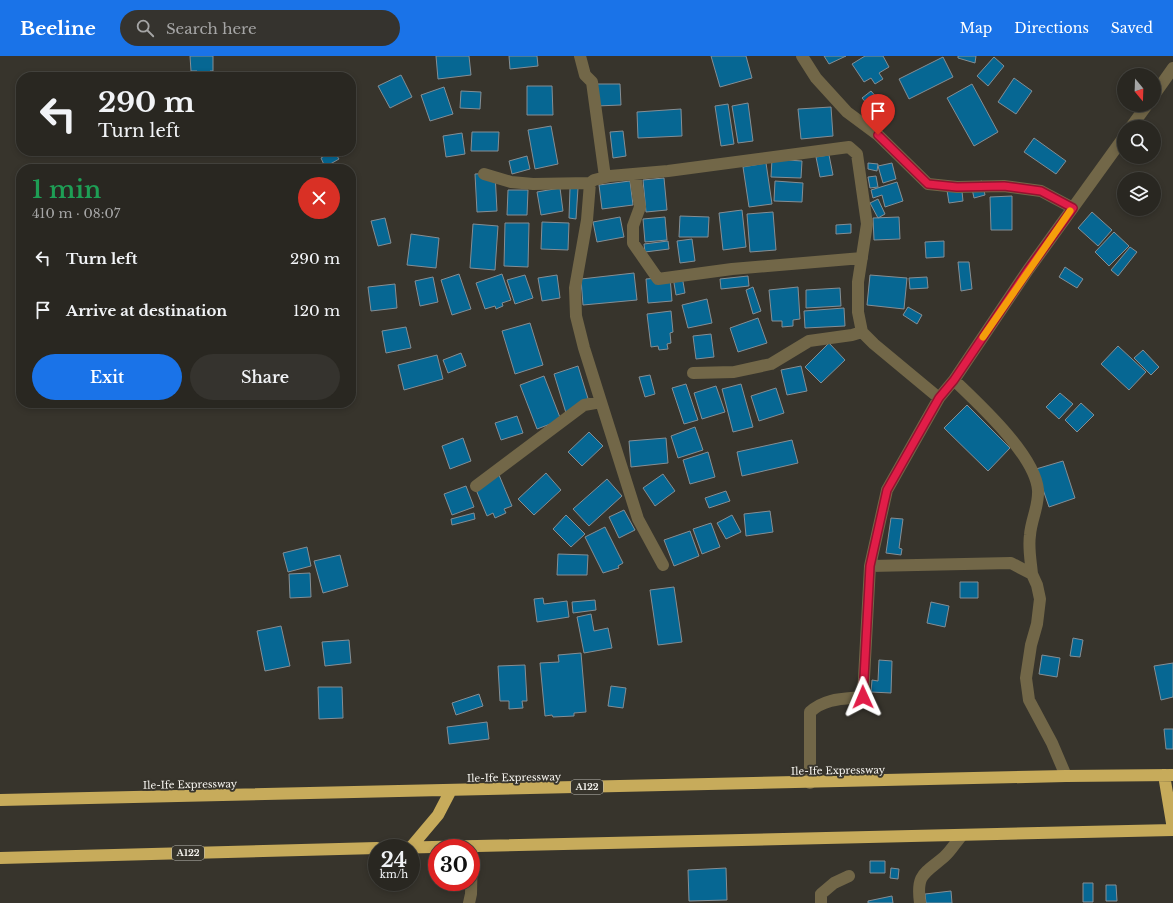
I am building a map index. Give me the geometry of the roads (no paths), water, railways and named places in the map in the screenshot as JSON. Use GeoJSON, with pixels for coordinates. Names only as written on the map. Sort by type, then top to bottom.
{"type":"FeatureCollection","features":[{"type":"Feature","properties":{"kind":"highway","name":"Ile-Ife Expressway"},"geometry":{"type":"LineString","coordinates":[[0,800],[810,783],[1066,776],[1169,775]]}},
{"type":"Feature","properties":{"kind":"highway"},"geometry":{"type":"LineString","coordinates":[[480,846],[1173,830],[1169,775]]}},
{"type":"Feature","properties":{"kind":"highway"},"geometry":{"type":"LineString","coordinates":[[418,839],[438,815],[451,790]]}},
{"type":"Feature","properties":{"kind":"highway","name":"A122"},"geometry":{"type":"LineString","coordinates":[[0,858],[368,848]]}},
{"type":"Feature","properties":{"kind":"street"},"geometry":{"type":"LineString","coordinates":[[580,56],[585,75],[592,82],[605,177]]}},
{"type":"Feature","properties":{"kind":"street"},"geometry":{"type":"LineString","coordinates":[[802,56],[816,78],[847,112],[878,135],[928,184],[957,187],[1004,186],[1041,191],[1073,208]]}},
{"type":"Feature","properties":{"kind":"street"},"geometry":{"type":"LineString","coordinates":[[1161,85],[1173,68]]}},
{"type":"Feature","properties":{"kind":"street"},"geometry":{"type":"LineString","coordinates":[[484,174],[511,182],[533,184],[590,183],[594,180],[605,177],[849,147],[856,154],[867,224],[858,282],[858,312],[862,332],[874,344],[939,398]]}},
{"type":"Feature","properties":{"kind":"street"},"geometry":{"type":"LineString","coordinates":[[810,783],[810,712],[818,704],[835,700],[863,697],[870,566],[887,490],[939,398],[954,380],[1028,270],[1117,147]]}},
{"type":"Feature","properties":{"kind":"street"},"geometry":{"type":"LineString","coordinates":[[635,174],[640,207],[633,226],[634,244],[658,279],[732,269],[862,258]]}},
{"type":"Feature","properties":{"kind":"street"},"geometry":{"type":"LineString","coordinates":[[590,183],[587,220],[575,288],[576,316],[601,402],[638,519],[662,566]]}},
{"type":"Feature","properties":{"kind":"street"},"geometry":{"type":"LineString","coordinates":[[693,373],[734,372],[771,364],[809,341],[852,335],[862,332]]}},
{"type":"Feature","properties":{"kind":"street"},"geometry":{"type":"LineString","coordinates":[[954,380],[985,410],[1033,469],[1038,490],[1030,535],[1032,574],[1037,585],[1040,599],[1037,624],[1031,646],[1026,678],[1029,700],[1052,743],[1066,776]]}},
{"type":"Feature","properties":{"kind":"street"},"geometry":{"type":"LineString","coordinates":[[476,486],[584,405],[601,402]]}},
{"type":"Feature","properties":{"kind":"street"},"geometry":{"type":"LineString","coordinates":[[870,566],[1011,563],[1032,574]]}},
{"type":"Feature","properties":{"kind":"street"},"geometry":{"type":"LineString","coordinates":[[920,903],[918,888],[925,871],[945,856],[962,835]]}},
{"type":"Feature","properties":{"kind":"street"},"geometry":{"type":"LineString","coordinates":[[821,903],[821,894],[834,883],[849,876]]}},
{"type":"Feature","properties":{"kind":"street"},"geometry":{"type":"LineString","coordinates":[[469,903],[472,891]]}}]}
